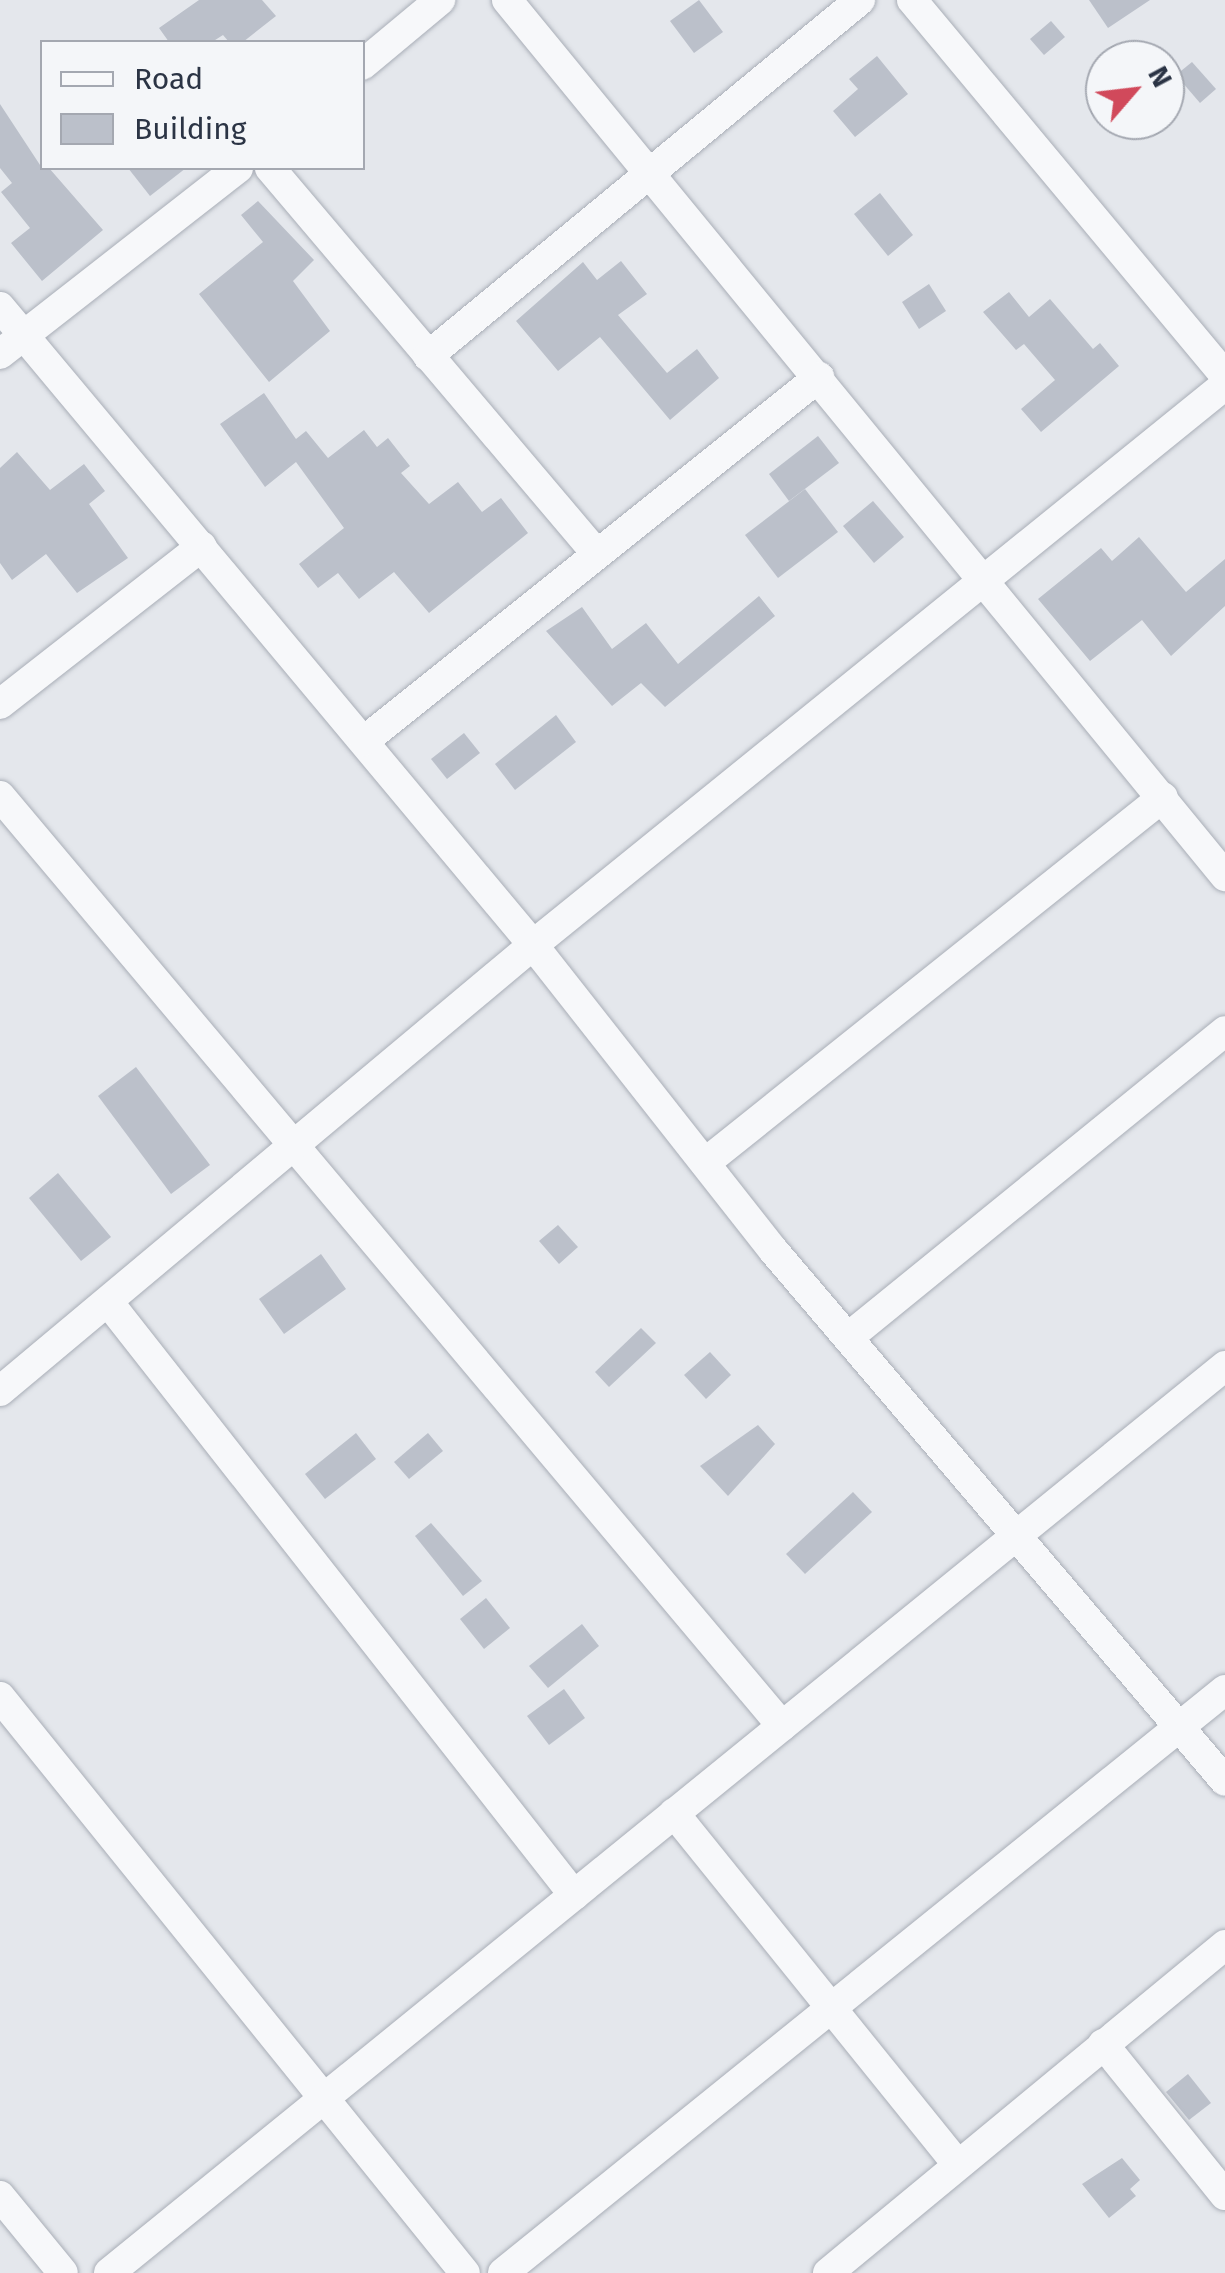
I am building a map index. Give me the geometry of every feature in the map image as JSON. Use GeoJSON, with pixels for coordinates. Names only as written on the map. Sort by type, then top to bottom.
{"type":"FeatureCollection","features":[{"type":"Feature","properties":{"kind":"street"},"geometry":{"type":"LineString","coordinates":[[365,62],[440,0]]}},
{"type":"Feature","properties":{"kind":"street"},"geometry":{"type":"LineString","coordinates":[[507,0],[654,172],[1225,876]]}},
{"type":"Feature","properties":{"kind":"street"},"geometry":{"type":"LineString","coordinates":[[428,356],[860,0]]}},
{"type":"Feature","properties":{"kind":"street"},"geometry":{"type":"LineString","coordinates":[[912,0],[1225,376]]}},
{"type":"Feature","properties":{"kind":"street"},"geometry":{"type":"LineString","coordinates":[[11,344],[235,170]]}},
{"type":"Feature","properties":{"kind":"street"},"geometry":{"type":"LineString","coordinates":[[272,170],[596,554]]}},
{"type":"Feature","properties":{"kind":"street"},"geometry":{"type":"LineString","coordinates":[[0,307],[11,344],[202,546],[534,945],[705,1163],[1225,1781]]}},
{"type":"Feature","properties":{"kind":"street"},"geometry":{"type":"LineString","coordinates":[[364,741],[820,377]]}},
{"type":"Feature","properties":{"kind":"street"},"geometry":{"type":"LineString","coordinates":[[0,1391],[534,945],[1225,385]]}},
{"type":"Feature","properties":{"kind":"street"},"geometry":{"type":"LineString","coordinates":[[0,704],[202,546]]}},
{"type":"Feature","properties":{"kind":"street"},"geometry":{"type":"LineString","coordinates":[[0,796],[782,1726]]}},
{"type":"Feature","properties":{"kind":"street"},"geometry":{"type":"LineString","coordinates":[[705,1163],[1162,797]]}},
{"type":"Feature","properties":{"kind":"street"},"geometry":{"type":"LineString","coordinates":[[850,1336],[1225,1031]]}},
{"type":"Feature","properties":{"kind":"street"},"geometry":{"type":"LineString","coordinates":[[109,1303],[574,1895]]}},
{"type":"Feature","properties":{"kind":"street"},"geometry":{"type":"LineString","coordinates":[[110,2273],[1225,1366]]}},
{"type":"Feature","properties":{"kind":"street"},"geometry":{"type":"LineString","coordinates":[[503,2273],[1225,1690]]}},
{"type":"Feature","properties":{"kind":"street"},"geometry":{"type":"LineString","coordinates":[[0,1697],[465,2273]]}},
{"type":"Feature","properties":{"kind":"street"},"geometry":{"type":"LineString","coordinates":[[674,1813],[956,2162]]}},
{"type":"Feature","properties":{"kind":"street"},"geometry":{"type":"LineString","coordinates":[[828,2273],[956,2162],[1225,1946]]}},
{"type":"Feature","properties":{"kind":"street"},"geometry":{"type":"LineString","coordinates":[[1103,2044],[1225,2195]]}},
{"type":"Feature","properties":{"kind":"street"},"geometry":{"type":"LineString","coordinates":[[0,2196],[63,2273]]}},
{"type":"Feature","properties":{"kind":"building"},"geometry":{"type":"Polygon","coordinates":[[[199,0],[262,0],[276,16],[246,40],[227,40],[223,35],[215,40],[168,40],[159,28],[199,0]]]}},
{"type":"Feature","properties":{"kind":"building"},"geometry":{"type":"Polygon","coordinates":[[[699,0],[723,32],[694,53],[670,21],[699,0]]]}},
{"type":"Feature","properties":{"kind":"building"},"geometry":{"type":"Polygon","coordinates":[[[1089,0],[1150,0],[1108,28],[1089,0]]]}},
{"type":"Feature","properties":{"kind":"building"},"geometry":{"type":"Polygon","coordinates":[[[1051,21],[1065,37],[1044,55],[1030,39],[1051,21]]]}},
{"type":"Feature","properties":{"kind":"building"},"geometry":{"type":"Polygon","coordinates":[[[877,56],[908,94],[855,137],[833,111],[858,89],[849,79],[877,56]]]}},
{"type":"Feature","properties":{"kind":"building"},"geometry":{"type":"Polygon","coordinates":[[[1192,62],[1216,89],[1200,103],[1185,86],[1185,68],[1192,62]]]}},
{"type":"Feature","properties":{"kind":"building"},"geometry":{"type":"Polygon","coordinates":[[[0,104],[40,170],[51,170],[103,230],[42,281],[11,243],[30,228],[1,192],[12,183],[0,168],[0,104]]]}},
{"type":"Feature","properties":{"kind":"building"},"geometry":{"type":"Polygon","coordinates":[[[130,170],[183,170],[150,196],[130,170]]]}},
{"type":"Feature","properties":{"kind":"building"},"geometry":{"type":"Polygon","coordinates":[[[880,193],[913,235],[888,256],[854,214],[880,193]]]}},
{"type":"Feature","properties":{"kind":"building"},"geometry":{"type":"Polygon","coordinates":[[[258,201],[314,260],[293,281],[330,331],[269,382],[199,294],[263,242],[241,215],[258,201]]]}},
{"type":"Feature","properties":{"kind":"building"},"geometry":{"type":"Polygon","coordinates":[[[621,261],[647,294],[618,315],[667,373],[697,349],[719,378],[670,420],[600,337],[558,371],[516,321],[583,262],[597,280],[621,261]]]}},
{"type":"Feature","properties":{"kind":"building"},"geometry":{"type":"Polygon","coordinates":[[[929,284],[946,311],[919,329],[902,302],[929,284]]]}},
{"type":"Feature","properties":{"kind":"building"},"geometry":{"type":"Polygon","coordinates":[[[1009,292],[1029,317],[1050,299],[1093,349],[1100,343],[1119,366],[1041,432],[1021,409],[1055,380],[1024,344],[1016,350],[983,312],[1009,292]]]}},
{"type":"Feature","properties":{"kind":"building"},"geometry":{"type":"Polygon","coordinates":[[[264,393],[296,439],[306,431],[328,458],[364,430],[377,447],[388,438],[410,466],[401,473],[429,504],[458,482],[482,512],[501,498],[528,533],[429,613],[394,572],[359,599],[338,573],[318,588],[299,564],[344,528],[296,462],[265,487],[220,424],[264,393]]]}},
{"type":"Feature","properties":{"kind":"building"},"geometry":{"type":"Polygon","coordinates":[[[818,436],[839,463],[789,501],[769,474],[818,436]]]}},
{"type":"Feature","properties":{"kind":"building"},"geometry":{"type":"Polygon","coordinates":[[[17,452],[50,490],[84,464],[105,491],[89,504],[128,558],[77,593],[46,554],[12,580],[0,563],[0,468],[17,452]]]}},
{"type":"Feature","properties":{"kind":"building"},"geometry":{"type":"Polygon","coordinates":[[[805,489],[838,532],[778,578],[745,535],[805,489]]]}},
{"type":"Feature","properties":{"kind":"building"},"geometry":{"type":"Polygon","coordinates":[[[873,501],[904,537],[874,563],[843,526],[873,501]]]}},
{"type":"Feature","properties":{"kind":"building"},"geometry":{"type":"Polygon","coordinates":[[[1139,537],[1186,592],[1225,559],[1225,606],[1171,656],[1142,620],[1090,661],[1038,599],[1101,548],[1112,561],[1139,537]]]}},
{"type":"Feature","properties":{"kind":"building"},"geometry":{"type":"Polygon","coordinates":[[[759,596],[775,616],[665,707],[641,683],[612,706],[546,631],[582,607],[612,649],[646,623],[678,664],[759,596]]]}},
{"type":"Feature","properties":{"kind":"building"},"geometry":{"type":"Polygon","coordinates":[[[556,715],[576,742],[515,790],[495,764],[556,715]]]}},
{"type":"Feature","properties":{"kind":"building"},"geometry":{"type":"Polygon","coordinates":[[[464,733],[480,753],[447,779],[431,759],[464,733]]]}},
{"type":"Feature","properties":{"kind":"building"},"geometry":{"type":"Polygon","coordinates":[[[136,1067],[210,1165],[171,1194],[98,1096],[136,1067]]]}},
{"type":"Feature","properties":{"kind":"building"},"geometry":{"type":"Polygon","coordinates":[[[58,1173],[111,1237],[81,1261],[29,1198],[58,1173]]]}},
{"type":"Feature","properties":{"kind":"building"},"geometry":{"type":"Polygon","coordinates":[[[558,1225],[578,1247],[559,1264],[539,1241],[558,1225]]]}},
{"type":"Feature","properties":{"kind":"building"},"geometry":{"type":"Polygon","coordinates":[[[321,1254],[346,1289],[284,1334],[259,1299],[321,1254]]]}},
{"type":"Feature","properties":{"kind":"building"},"geometry":{"type":"Polygon","coordinates":[[[641,1328],[656,1343],[609,1387],[595,1372],[641,1328]]]}},
{"type":"Feature","properties":{"kind":"building"},"geometry":{"type":"Polygon","coordinates":[[[710,1352],[731,1375],[706,1399],[684,1375],[710,1352]]]}},
{"type":"Feature","properties":{"kind":"building"},"geometry":{"type":"Polygon","coordinates":[[[758,1425],[775,1444],[728,1496],[700,1466],[758,1425]]]}},
{"type":"Feature","properties":{"kind":"building"},"geometry":{"type":"Polygon","coordinates":[[[356,1433],[376,1459],[325,1499],[305,1474],[356,1433]]]}},
{"type":"Feature","properties":{"kind":"building"},"geometry":{"type":"Polygon","coordinates":[[[428,1433],[443,1451],[409,1479],[394,1462],[428,1433]]]}},
{"type":"Feature","properties":{"kind":"building"},"geometry":{"type":"Polygon","coordinates":[[[853,1492],[872,1512],[805,1574],[786,1554],[853,1492]]]}},
{"type":"Feature","properties":{"kind":"building"},"geometry":{"type":"Polygon","coordinates":[[[431,1523],[482,1581],[463,1596],[415,1536],[431,1523]]]}},
{"type":"Feature","properties":{"kind":"building"},"geometry":{"type":"Polygon","coordinates":[[[486,1598],[510,1628],[484,1649],[460,1619],[486,1598]]]}},
{"type":"Feature","properties":{"kind":"building"},"geometry":{"type":"Polygon","coordinates":[[[582,1624],[599,1646],[548,1688],[529,1666],[582,1624]]]}},
{"type":"Feature","properties":{"kind":"building"},"geometry":{"type":"Polygon","coordinates":[[[564,1689],[585,1718],[549,1745],[527,1716],[564,1689]]]}},
{"type":"Feature","properties":{"kind":"building"},"geometry":{"type":"Polygon","coordinates":[[[1188,2074],[1211,2103],[1189,2120],[1166,2092],[1188,2074]]]}},
{"type":"Feature","properties":{"kind":"building"},"geometry":{"type":"Polygon","coordinates":[[[1122,2158],[1140,2180],[1130,2189],[1136,2196],[1109,2218],[1082,2184],[1122,2158]]]}}]}
